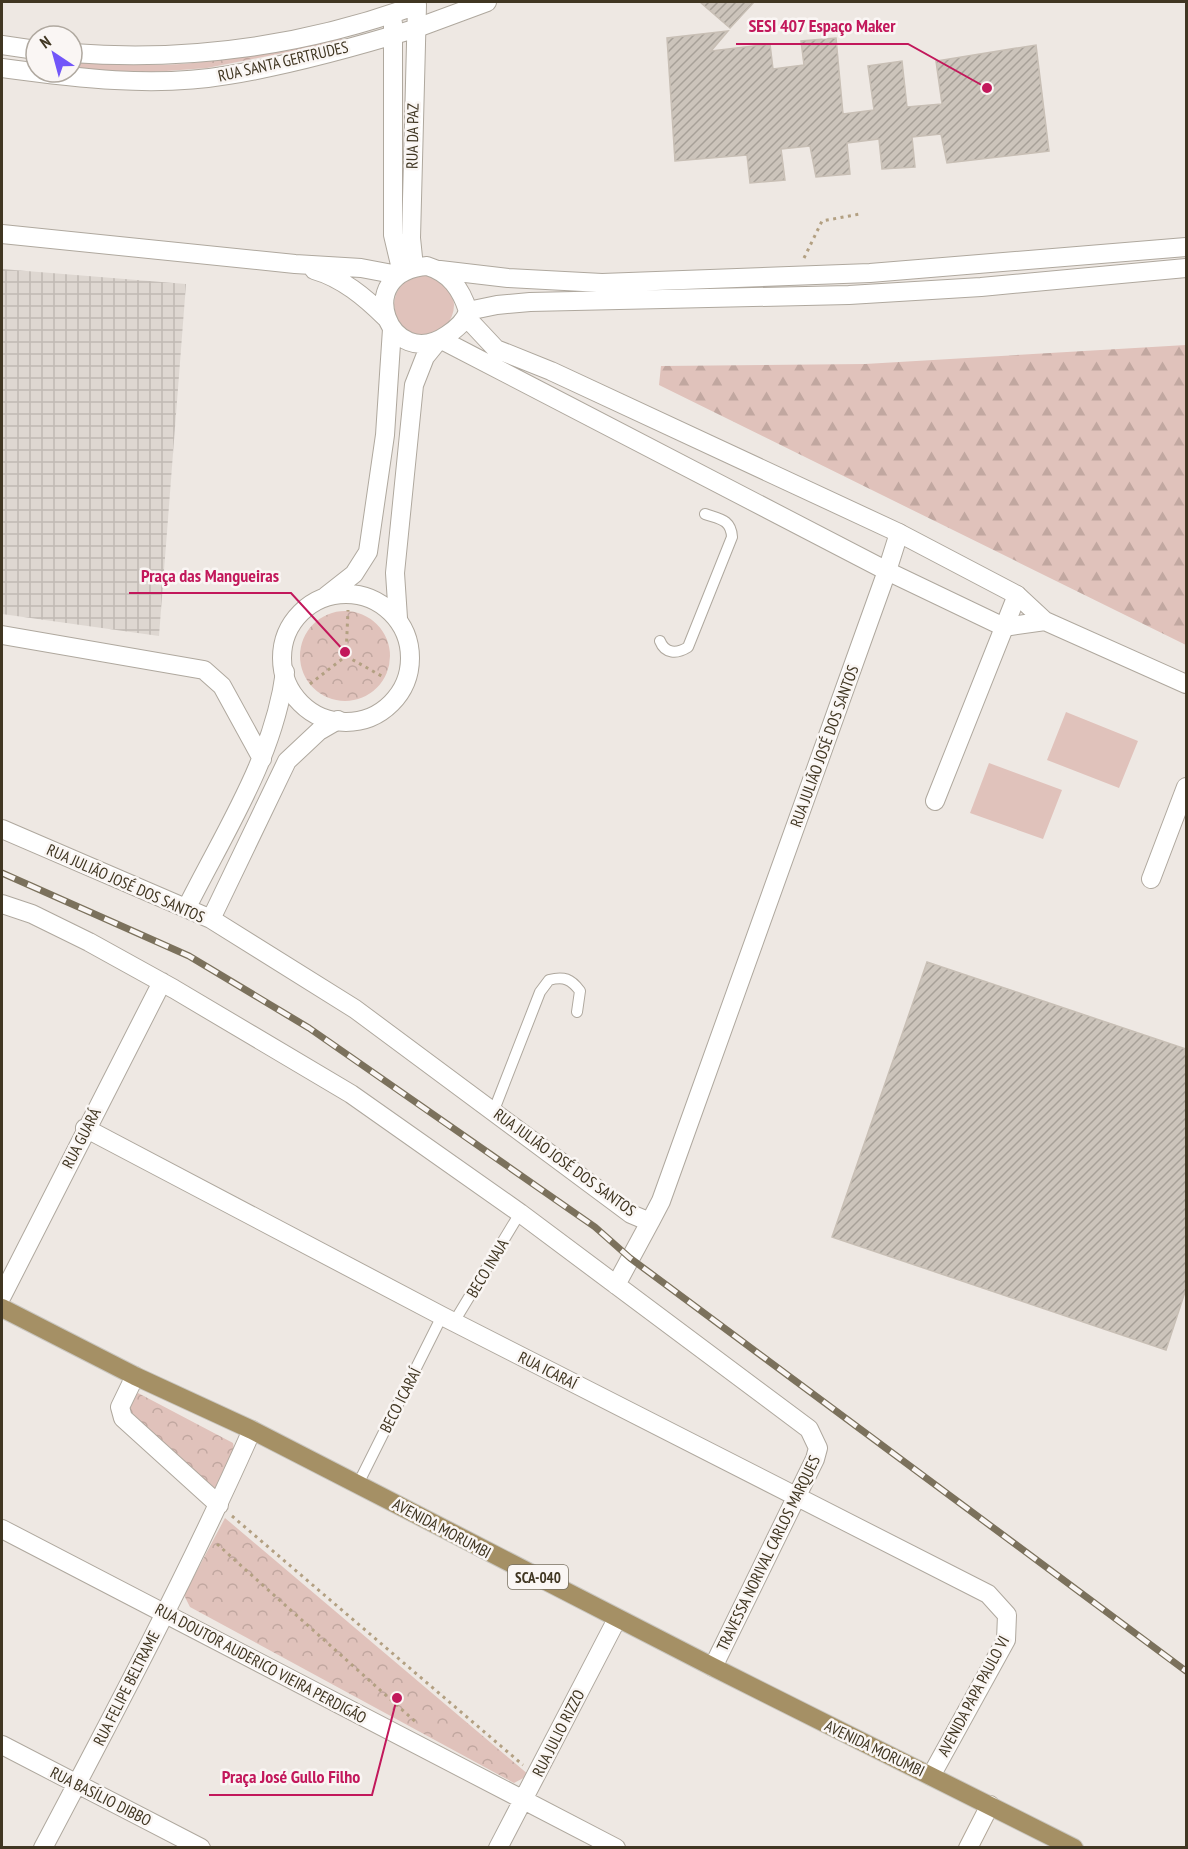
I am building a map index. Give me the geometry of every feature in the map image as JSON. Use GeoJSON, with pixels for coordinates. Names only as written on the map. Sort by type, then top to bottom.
{"type":"FeatureCollection","features":[{"type":"Feature","properties":{"kind":"main road","name":"AVENIDA MORUMBI"},"geometry":{"type":"LineString","coordinates":[[2,1308],[135,1376],[252,1430],[617,1619],[1074,1848]]}},
{"type":"Feature","properties":{"kind":"street","name":"RUA SANTA GERTRUDES"},"geometry":{"type":"LineString","coordinates":[[2,68],[79,78],[171,81],[228,76],[394,35],[487,2]]}},
{"type":"Feature","properties":{"kind":"street","name":"RUA SANTA GERTRUDES"},"geometry":{"type":"LineString","coordinates":[[84,54],[138,58],[212,53],[301,38],[392,14],[422,3]]}},
{"type":"Feature","properties":{"kind":"street","name":"RUA DA PAZ"},"geometry":{"type":"LineString","coordinates":[[405,272],[411,238],[414,29],[422,3]]}},
{"type":"Feature","properties":{"kind":"street","name":"RUA DA PAZ"},"geometry":{"type":"LineString","coordinates":[[392,14],[394,35],[393,235],[405,272]]}},
{"type":"Feature","properties":{"kind":"street"},"geometry":{"type":"LineString","coordinates":[[2,45],[24,48]]}},
{"type":"Feature","properties":{"kind":"street"},"geometry":{"type":"LineString","coordinates":[[2,234],[295,264],[405,272],[427,266],[440,270],[508,278],[602,283],[870,273],[1186,247]]}},
{"type":"Feature","properties":{"kind":"street"},"geometry":{"type":"LineString","coordinates":[[295,264],[320,272],[345,284],[367,299],[401,338],[413,343],[426,344],[439,340],[888,571],[1004,627],[1045,621]]}},
{"type":"Feature","properties":{"kind":"street"},"geometry":{"type":"LineString","coordinates":[[398,618],[395,573],[414,385],[424,357],[467,314],[497,305],[530,302],[849,295],[992,286],[1186,268]]}},
{"type":"Feature","properties":{"kind":"street"},"geometry":{"type":"LineString","coordinates":[[440,270],[458,288],[467,314],[496,349],[551,371],[899,532],[1017,595],[1045,621],[1186,684]]}},
{"type":"Feature","properties":{"kind":"street"},"geometry":{"type":"LineString","coordinates":[[321,599],[341,594],[362,596],[382,604],[398,618],[408,637],[411,658],[407,679],[397,698],[381,712],[362,721],[320,717],[302,705],[289,689],[283,647],[290,627],[303,610],[344,584],[368,552],[385,435],[389,324],[385,295],[405,272]]}},
{"type":"Feature","properties":{"kind":"street","name":"RUA JULIÃO JOSÉ DOS SANTOS"},"geometry":{"type":"LineString","coordinates":[[2,829],[186,906],[211,919],[355,1009],[494,1110],[631,1214],[650,1222],[661,1202],[888,571],[899,532]]}},
{"type":"Feature","properties":{"kind":"street"},"geometry":{"type":"LineString","coordinates":[[935,801],[1017,595]]}},
{"type":"Feature","properties":{"kind":"street"},"geometry":{"type":"LineString","coordinates":[[2,635],[204,670],[222,686],[262,759]]}},
{"type":"Feature","properties":{"kind":"street"},"geometry":{"type":"LineString","coordinates":[[186,906],[262,759],[276,721],[285,672]]}},
{"type":"Feature","properties":{"kind":"street"},"geometry":{"type":"LineString","coordinates":[[211,919],[287,761],[319,731],[338,720]]}},
{"type":"Feature","properties":{"kind":"street"},"geometry":{"type":"LineString","coordinates":[[1151,879],[1186,787]]}},
{"type":"Feature","properties":{"kind":"street"},"geometry":{"type":"LineString","coordinates":[[2,904],[32,914],[89,942],[162,982],[351,1094],[520,1213],[616,1285],[650,1222]]}},
{"type":"Feature","properties":{"kind":"street","name":"RUA GUARÁ"},"geometry":{"type":"LineString","coordinates":[[2,1296],[85,1128],[162,982]]}},
{"type":"Feature","properties":{"kind":"street","name":"RUA ICARAÍ"},"geometry":{"type":"LineString","coordinates":[[85,1128],[448,1319],[988,1594],[1007,1615]]}},
{"type":"Feature","properties":{"kind":"street","name":"TRAVESSA NORIVAL CARLOS MARQUES"},"geometry":{"type":"LineString","coordinates":[[616,1285],[809,1429],[818,1448],[815,1459],[712,1667]]}},
{"type":"Feature","properties":{"kind":"street"},"geometry":{"type":"LineString","coordinates":[[135,1376],[120,1407],[123,1418],[219,1505]]}},
{"type":"Feature","properties":{"kind":"street","name":"RUA FELIPE BELTRAME"},"geometry":{"type":"LineString","coordinates":[[43,1848],[166,1612],[219,1505],[252,1430]]}},
{"type":"Feature","properties":{"kind":"street","name":"RUA DOUTOR AUDERICO VIEIRA PERDIGÃO"},"geometry":{"type":"LineString","coordinates":[[2,1529],[166,1612],[616,1848]]}},
{"type":"Feature","properties":{"kind":"street","name":"AVENIDA PAPA PAULO VI"},"geometry":{"type":"LineString","coordinates":[[931,1776],[1006,1640],[1007,1615]]}},
{"type":"Feature","properties":{"kind":"street","name":"RUA JULIO RIZZO"},"geometry":{"type":"LineString","coordinates":[[498,1848],[617,1619]]}},
{"type":"Feature","properties":{"kind":"street","name":"RUA BASÍLIO DIBBO"},"geometry":{"type":"LineString","coordinates":[[2,1745],[201,1848]]}},
{"type":"Feature","properties":{"kind":"street"},"geometry":{"type":"LineString","coordinates":[[968,1848],[990,1805]]}},
{"type":"Feature","properties":{"kind":"lane"},"geometry":{"type":"LineString","coordinates":[[660,640],[663,649],[668,652],[683,651],[688,647],[732,537],[732,527],[727,522],[705,514]]}},
{"type":"Feature","properties":{"kind":"lane"},"geometry":{"type":"LineString","coordinates":[[494,1110],[540,992],[549,980],[562,977],[574,983],[580,991],[577,1012]]}},
{"type":"Feature","properties":{"kind":"lane","name":"BECO INAJA"},"geometry":{"type":"LineString","coordinates":[[448,1319],[520,1213]]}},
{"type":"Feature","properties":{"kind":"lane","name":"BECO ICARAÍ"},"geometry":{"type":"LineString","coordinates":[[358,1484],[448,1319]]}},
{"type":"Feature","properties":{"kind":"path"},"geometry":{"type":"LineString","coordinates":[[793,258],[805,257],[822,221],[860,214]]}},
{"type":"Feature","properties":{"kind":"path"},"geometry":{"type":"LineString","coordinates":[[310,684],[346,656],[348,610]]}},
{"type":"Feature","properties":{"kind":"path"},"geometry":{"type":"LineString","coordinates":[[346,656],[385,678]]}},
{"type":"Feature","properties":{"kind":"path"},"geometry":{"type":"LineString","coordinates":[[219,1505],[536,1776]]}},
{"type":"Feature","properties":{"kind":"path"},"geometry":{"type":"LineString","coordinates":[[205,1532],[423,1728]]}},
{"type":"Feature","properties":{"kind":"shaded area"},"geometry":{"type":"Polygon","coordinates":[[[2,269],[186,284],[159,636],[2,614],[2,269]]]}},
{"type":"Feature","properties":{"kind":"green space"},"geometry":{"type":"Polygon","coordinates":[[[341,37],[342,40],[207,68],[126,74],[84,70],[84,61],[170,65],[244,56],[341,37]]]}},
{"type":"Feature","properties":{"kind":"green space"},"geometry":{"type":"Polygon","coordinates":[[[424,275],[445,284],[454,305],[445,326],[424,335],[403,326],[394,305],[403,284],[424,275]]]}},
{"type":"Feature","properties":{"kind":"green space"},"geometry":{"type":"Polygon","coordinates":[[[1186,345],[1186,645],[659,385],[661,366],[865,364],[1186,345]]]}},
{"type":"Feature","properties":{"kind":"green space"},"geometry":{"type":"Polygon","coordinates":[[[345,611],[362,614],[377,624],[387,639],[390,656],[387,673],[377,688],[362,698],[345,701],[328,698],[313,688],[303,673],[300,656],[303,639],[313,624],[328,614],[345,611]]]}},
{"type":"Feature","properties":{"kind":"green space"},"geometry":{"type":"Polygon","coordinates":[[[1066,712],[1138,741],[1119,788],[1047,760],[1066,712]]]}},
{"type":"Feature","properties":{"kind":"green space"},"geometry":{"type":"Polygon","coordinates":[[[989,763],[1062,790],[1043,839],[970,813],[989,763]]]}},
{"type":"Feature","properties":{"kind":"green space"},"geometry":{"type":"Polygon","coordinates":[[[138,1393],[233,1443],[235,1454],[214,1495],[129,1410],[131,1400],[138,1393]]]}},
{"type":"Feature","properties":{"kind":"green space"},"geometry":{"type":"Polygon","coordinates":[[[225,1518],[529,1775],[514,1783],[190,1607],[184,1595],[225,1518]]]}},
{"type":"Feature","properties":{"kind":"building"},"geometry":{"type":"Polygon","coordinates":[[[700,2],[754,2],[730,28],[700,2]]]}},
{"type":"Feature","properties":{"kind":"building"},"geometry":{"type":"Polygon","coordinates":[[[728,31],[711,51],[770,44],[773,69],[804,65],[801,41],[836,38],[843,114],[874,110],[868,66],[902,61],[907,107],[942,104],[936,61],[1036,45],[1049,151],[947,163],[941,134],[912,137],[915,167],[882,169],[879,139],[847,143],[850,174],[816,177],[810,146],[781,149],[785,180],[750,183],[747,155],[675,161],[667,38],[728,31]]]}},
{"type":"Feature","properties":{"kind":"building"},"geometry":{"type":"Polygon","coordinates":[[[927,962],[1186,1049],[1186,1289],[1166,1350],[832,1237],[927,962]]]}},
{"type":"Feature","properties":{"kind":"railway"},"geometry":{"type":"LineString","coordinates":[[2,873],[189,956],[309,1028],[595,1227],[630,1258],[1186,1671]]}},
{"type":"Feature","properties":{"kind":"place","name":"SESI 407 Espaço Maker"},"geometry":{"type":"Point","coordinates":[987,88]}},
{"type":"Feature","properties":{"kind":"place","name":"Praça das Mangueiras"},"geometry":{"type":"Point","coordinates":[345,652]}},
{"type":"Feature","properties":{"kind":"place","name":"Praça José Gullo Filho"},"geometry":{"type":"Point","coordinates":[397,1698]}}]}
